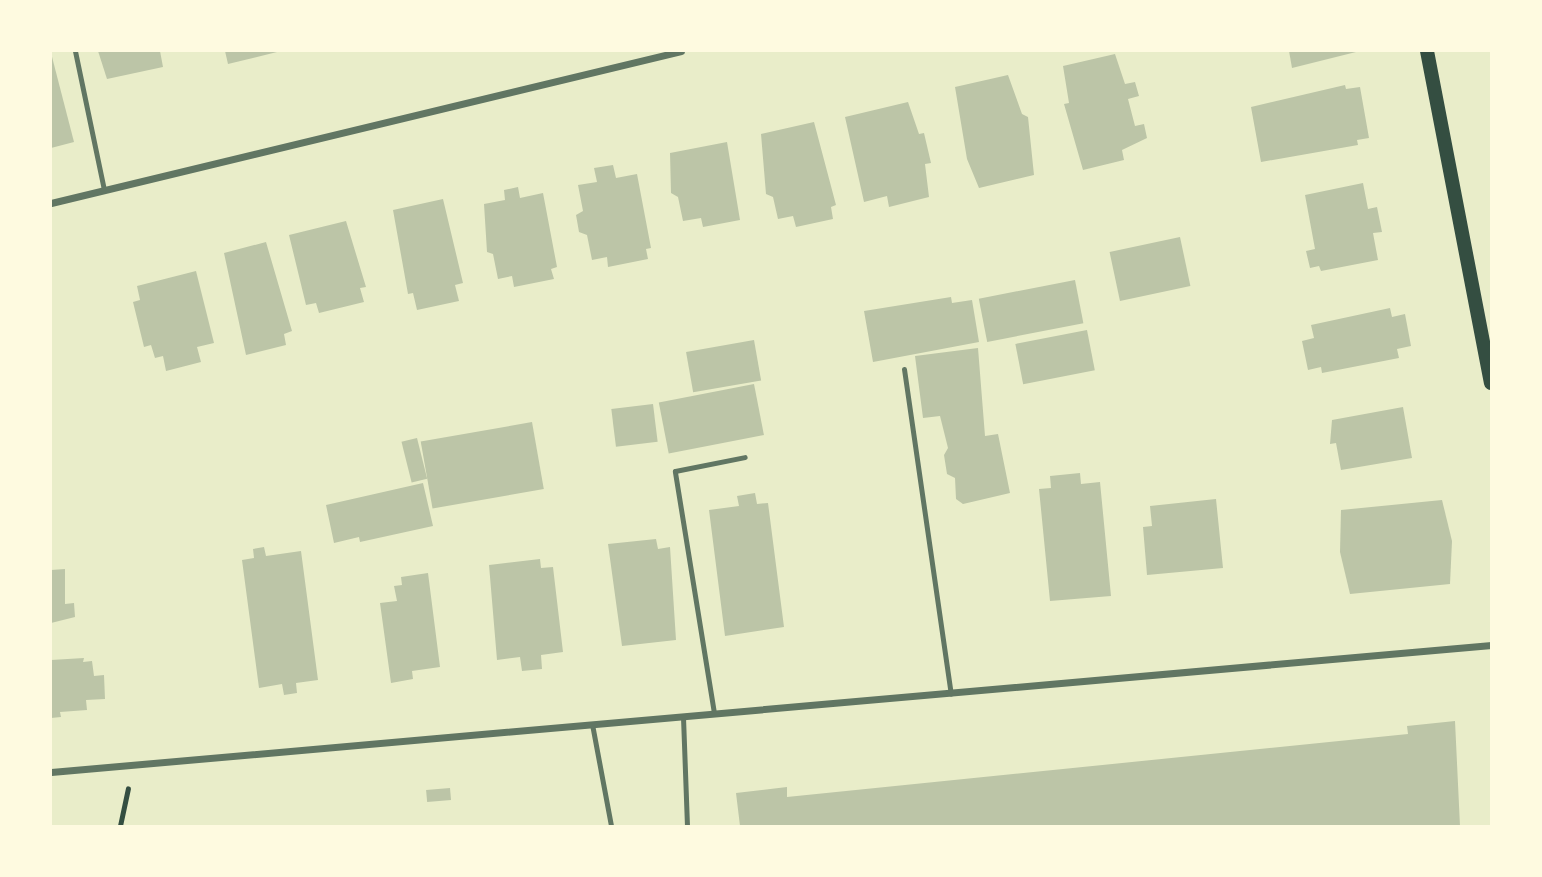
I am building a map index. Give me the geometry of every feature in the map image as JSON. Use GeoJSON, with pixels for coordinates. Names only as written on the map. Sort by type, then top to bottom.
{"type":"FeatureCollection","features":[{"type":"Feature","properties":{"kind":"main road"},"geometry":{"type":"LineString","coordinates":[[1427,51],[1491,383]]}},
{"type":"Feature","properties":{"kind":"street"},"geometry":{"type":"LineString","coordinates":[[51,203],[681,51]]}},
{"type":"Feature","properties":{"kind":"street"},"geometry":{"type":"LineString","coordinates":[[51,772],[1491,645]]}},
{"type":"Feature","properties":{"kind":"lane"},"geometry":{"type":"LineString","coordinates":[[75,51],[104,190]]}},
{"type":"Feature","properties":{"kind":"lane"},"geometry":{"type":"LineString","coordinates":[[904,369],[951,694]]}},
{"type":"Feature","properties":{"kind":"lane"},"geometry":{"type":"LineString","coordinates":[[714,713],[675,471],[745,457]]}},
{"type":"Feature","properties":{"kind":"lane"},"geometry":{"type":"LineString","coordinates":[[683,716],[687,826]]}},
{"type":"Feature","properties":{"kind":"lane"},"geometry":{"type":"LineString","coordinates":[[592,724],[611,826]]}},
{"type":"Feature","properties":{"kind":"path"},"geometry":{"type":"LineString","coordinates":[[120,826],[132,765]]}},
{"type":"Feature","properties":{"kind":"building"},"geometry":{"type":"Polygon","coordinates":[[[98,51],[160,51],[163,67],[107,79],[98,51]]]}},
{"type":"Feature","properties":{"kind":"building"},"geometry":{"type":"Polygon","coordinates":[[[225,51],[277,51],[277,52],[228,64],[225,51]]]}},
{"type":"Feature","properties":{"kind":"building"},"geometry":{"type":"Polygon","coordinates":[[[1289,51],[1355,51],[1356,52],[1292,68],[1289,51]]]}},
{"type":"Feature","properties":{"kind":"building"},"geometry":{"type":"Polygon","coordinates":[[[51,53],[74,142],[51,148],[51,53]]]}},
{"type":"Feature","properties":{"kind":"building"},"geometry":{"type":"Polygon","coordinates":[[[1115,54],[1125,84],[1135,82],[1139,96],[1128,99],[1135,126],[1144,124],[1147,138],[1122,150],[1124,160],[1083,170],[1064,104],[1069,103],[1063,66],[1115,54]]]}},
{"type":"Feature","properties":{"kind":"building"},"geometry":{"type":"Polygon","coordinates":[[[1008,75],[1022,114],[1028,117],[1034,175],[979,188],[967,159],[955,87],[1008,75]]]}},
{"type":"Feature","properties":{"kind":"building"},"geometry":{"type":"Polygon","coordinates":[[[1345,85],[1346,89],[1360,87],[1369,138],[1357,140],[1358,145],[1261,162],[1251,107],[1345,85]]]}},
{"type":"Feature","properties":{"kind":"building"},"geometry":{"type":"Polygon","coordinates":[[[908,102],[919,134],[924,133],[931,163],[925,164],[929,197],[889,207],[887,196],[864,202],[845,117],[908,102]]]}},
{"type":"Feature","properties":{"kind":"building"},"geometry":{"type":"Polygon","coordinates":[[[814,122],[836,205],[831,207],[833,219],[796,227],[793,216],[778,219],[773,197],[766,194],[761,134],[814,122]]]}},
{"type":"Feature","properties":{"kind":"building"},"geometry":{"type":"Polygon","coordinates":[[[727,142],[740,220],[703,227],[701,218],[683,221],[678,197],[671,193],[670,153],[727,142]]]}},
{"type":"Feature","properties":{"kind":"building"},"geometry":{"type":"Polygon","coordinates":[[[613,165],[616,178],[637,174],[651,248],[646,249],[648,259],[608,267],[607,257],[592,260],[587,235],[579,232],[576,215],[583,211],[578,185],[597,182],[594,168],[613,165]]]}},
{"type":"Feature","properties":{"kind":"building"},"geometry":{"type":"Polygon","coordinates":[[[1363,183],[1368,209],[1377,207],[1382,232],[1373,233],[1378,260],[1321,271],[1319,266],[1310,268],[1306,251],[1315,249],[1305,195],[1363,183]]]}},
{"type":"Feature","properties":{"kind":"building"},"geometry":{"type":"Polygon","coordinates":[[[518,187],[520,198],[543,193],[557,267],[551,269],[554,279],[514,287],[512,276],[498,279],[493,254],[487,252],[484,204],[505,200],[504,190],[518,187]]]}},
{"type":"Feature","properties":{"kind":"building"},"geometry":{"type":"Polygon","coordinates":[[[443,199],[463,283],[455,285],[459,301],[417,310],[413,293],[408,294],[393,210],[443,199]]]}},
{"type":"Feature","properties":{"kind":"building"},"geometry":{"type":"Polygon","coordinates":[[[346,221],[366,287],[360,288],[364,302],[319,313],[316,303],[306,305],[289,235],[346,221]]]}},
{"type":"Feature","properties":{"kind":"building"},"geometry":{"type":"Polygon","coordinates":[[[1180,237],[1190,286],[1120,301],[1110,252],[1180,237]]]}},
{"type":"Feature","properties":{"kind":"building"},"geometry":{"type":"Polygon","coordinates":[[[266,242],[292,331],[284,334],[286,345],[246,355],[224,253],[266,242]]]}},
{"type":"Feature","properties":{"kind":"building"},"geometry":{"type":"Polygon","coordinates":[[[196,271],[214,343],[197,347],[201,362],[166,371],[163,356],[155,358],[151,345],[144,347],[133,302],[140,300],[137,286],[196,271]]]}},
{"type":"Feature","properties":{"kind":"building"},"geometry":{"type":"Polygon","coordinates":[[[1075,280],[1083,323],[987,342],[979,299],[1075,280]]]}},
{"type":"Feature","properties":{"kind":"building"},"geometry":{"type":"Polygon","coordinates":[[[951,297],[952,303],[972,300],[979,342],[873,362],[864,311],[951,297]]]}},
{"type":"Feature","properties":{"kind":"building"},"geometry":{"type":"Polygon","coordinates":[[[1390,308],[1392,317],[1405,314],[1411,346],[1397,349],[1399,358],[1322,373],[1321,367],[1308,370],[1302,341],[1314,338],[1311,325],[1390,308]]]}},
{"type":"Feature","properties":{"kind":"building"},"geometry":{"type":"Polygon","coordinates":[[[1087,330],[1095,370],[1023,384],[1015,344],[1087,330]]]}},
{"type":"Feature","properties":{"kind":"building"},"geometry":{"type":"Polygon","coordinates":[[[754,340],[761,380],[693,392],[686,352],[754,340]]]}},
{"type":"Feature","properties":{"kind":"building"},"geometry":{"type":"Polygon","coordinates":[[[978,348],[985,436],[998,434],[1010,493],[963,504],[956,499],[955,478],[947,474],[944,455],[948,448],[940,416],[923,418],[915,356],[978,348]]]}},
{"type":"Feature","properties":{"kind":"building"},"geometry":{"type":"Polygon","coordinates":[[[754,384],[764,435],[669,454],[659,403],[754,384]]]}},
{"type":"Feature","properties":{"kind":"building"},"geometry":{"type":"Polygon","coordinates":[[[653,404],[658,442],[616,447],[611,409],[653,404]]]}},
{"type":"Feature","properties":{"kind":"building"},"geometry":{"type":"Polygon","coordinates":[[[1403,407],[1412,458],[1341,470],[1336,443],[1330,444],[1332,420],[1403,407]]]}},
{"type":"Feature","properties":{"kind":"building"},"geometry":{"type":"Polygon","coordinates":[[[532,422],[544,489],[433,509],[421,442],[532,422]]]}},
{"type":"Feature","properties":{"kind":"building"},"geometry":{"type":"Polygon","coordinates":[[[417,438],[427,479],[412,483],[401,442],[417,438]]]}},
{"type":"Feature","properties":{"kind":"building"},"geometry":{"type":"Polygon","coordinates":[[[1080,473],[1081,484],[1100,482],[1111,596],[1050,601],[1039,489],[1051,488],[1050,476],[1080,473]]]}},
{"type":"Feature","properties":{"kind":"building"},"geometry":{"type":"Polygon","coordinates":[[[423,483],[433,526],[360,542],[359,537],[334,543],[326,505],[423,483]]]}},
{"type":"Feature","properties":{"kind":"building"},"geometry":{"type":"Polygon","coordinates":[[[755,493],[757,504],[768,503],[784,627],[725,636],[709,510],[739,506],[737,496],[755,493]]]}},
{"type":"Feature","properties":{"kind":"building"},"geometry":{"type":"Polygon","coordinates":[[[1216,499],[1223,568],[1147,575],[1143,527],[1152,526],[1150,506],[1216,499]]]}},
{"type":"Feature","properties":{"kind":"building"},"geometry":{"type":"Polygon","coordinates":[[[1442,500],[1452,541],[1450,584],[1350,594],[1340,552],[1341,510],[1442,500]]]}},
{"type":"Feature","properties":{"kind":"building"},"geometry":{"type":"Polygon","coordinates":[[[656,539],[658,549],[670,547],[676,640],[622,646],[608,544],[656,539]]]}},
{"type":"Feature","properties":{"kind":"building"},"geometry":{"type":"Polygon","coordinates":[[[264,547],[266,556],[301,551],[318,680],[296,683],[297,693],[284,695],[282,684],[259,688],[242,560],[254,558],[253,549],[264,547]]]}},
{"type":"Feature","properties":{"kind":"building"},"geometry":{"type":"Polygon","coordinates":[[[540,559],[541,568],[553,567],[563,652],[541,655],[542,669],[522,671],[520,657],[497,660],[489,565],[540,559]]]}},
{"type":"Feature","properties":{"kind":"building"},"geometry":{"type":"Polygon","coordinates":[[[65,569],[65,604],[74,603],[75,617],[51,623],[51,570],[65,569]]]}},
{"type":"Feature","properties":{"kind":"building"},"geometry":{"type":"Polygon","coordinates":[[[428,573],[440,667],[412,671],[413,679],[391,683],[380,603],[397,601],[394,586],[402,585],[401,577],[428,573]]]}},
{"type":"Feature","properties":{"kind":"building"},"geometry":{"type":"Polygon","coordinates":[[[84,658],[83,662],[92,661],[94,676],[104,675],[105,699],[86,700],[87,710],[60,712],[61,717],[51,718],[51,660],[84,658]]]}},
{"type":"Feature","properties":{"kind":"building"},"geometry":{"type":"Polygon","coordinates":[[[1455,721],[1460,826],[740,826],[736,793],[787,787],[787,797],[1408,734],[1407,726],[1455,721]]]}},
{"type":"Feature","properties":{"kind":"building"},"geometry":{"type":"Polygon","coordinates":[[[450,788],[451,800],[427,802],[426,790],[450,788]]]}}]}
